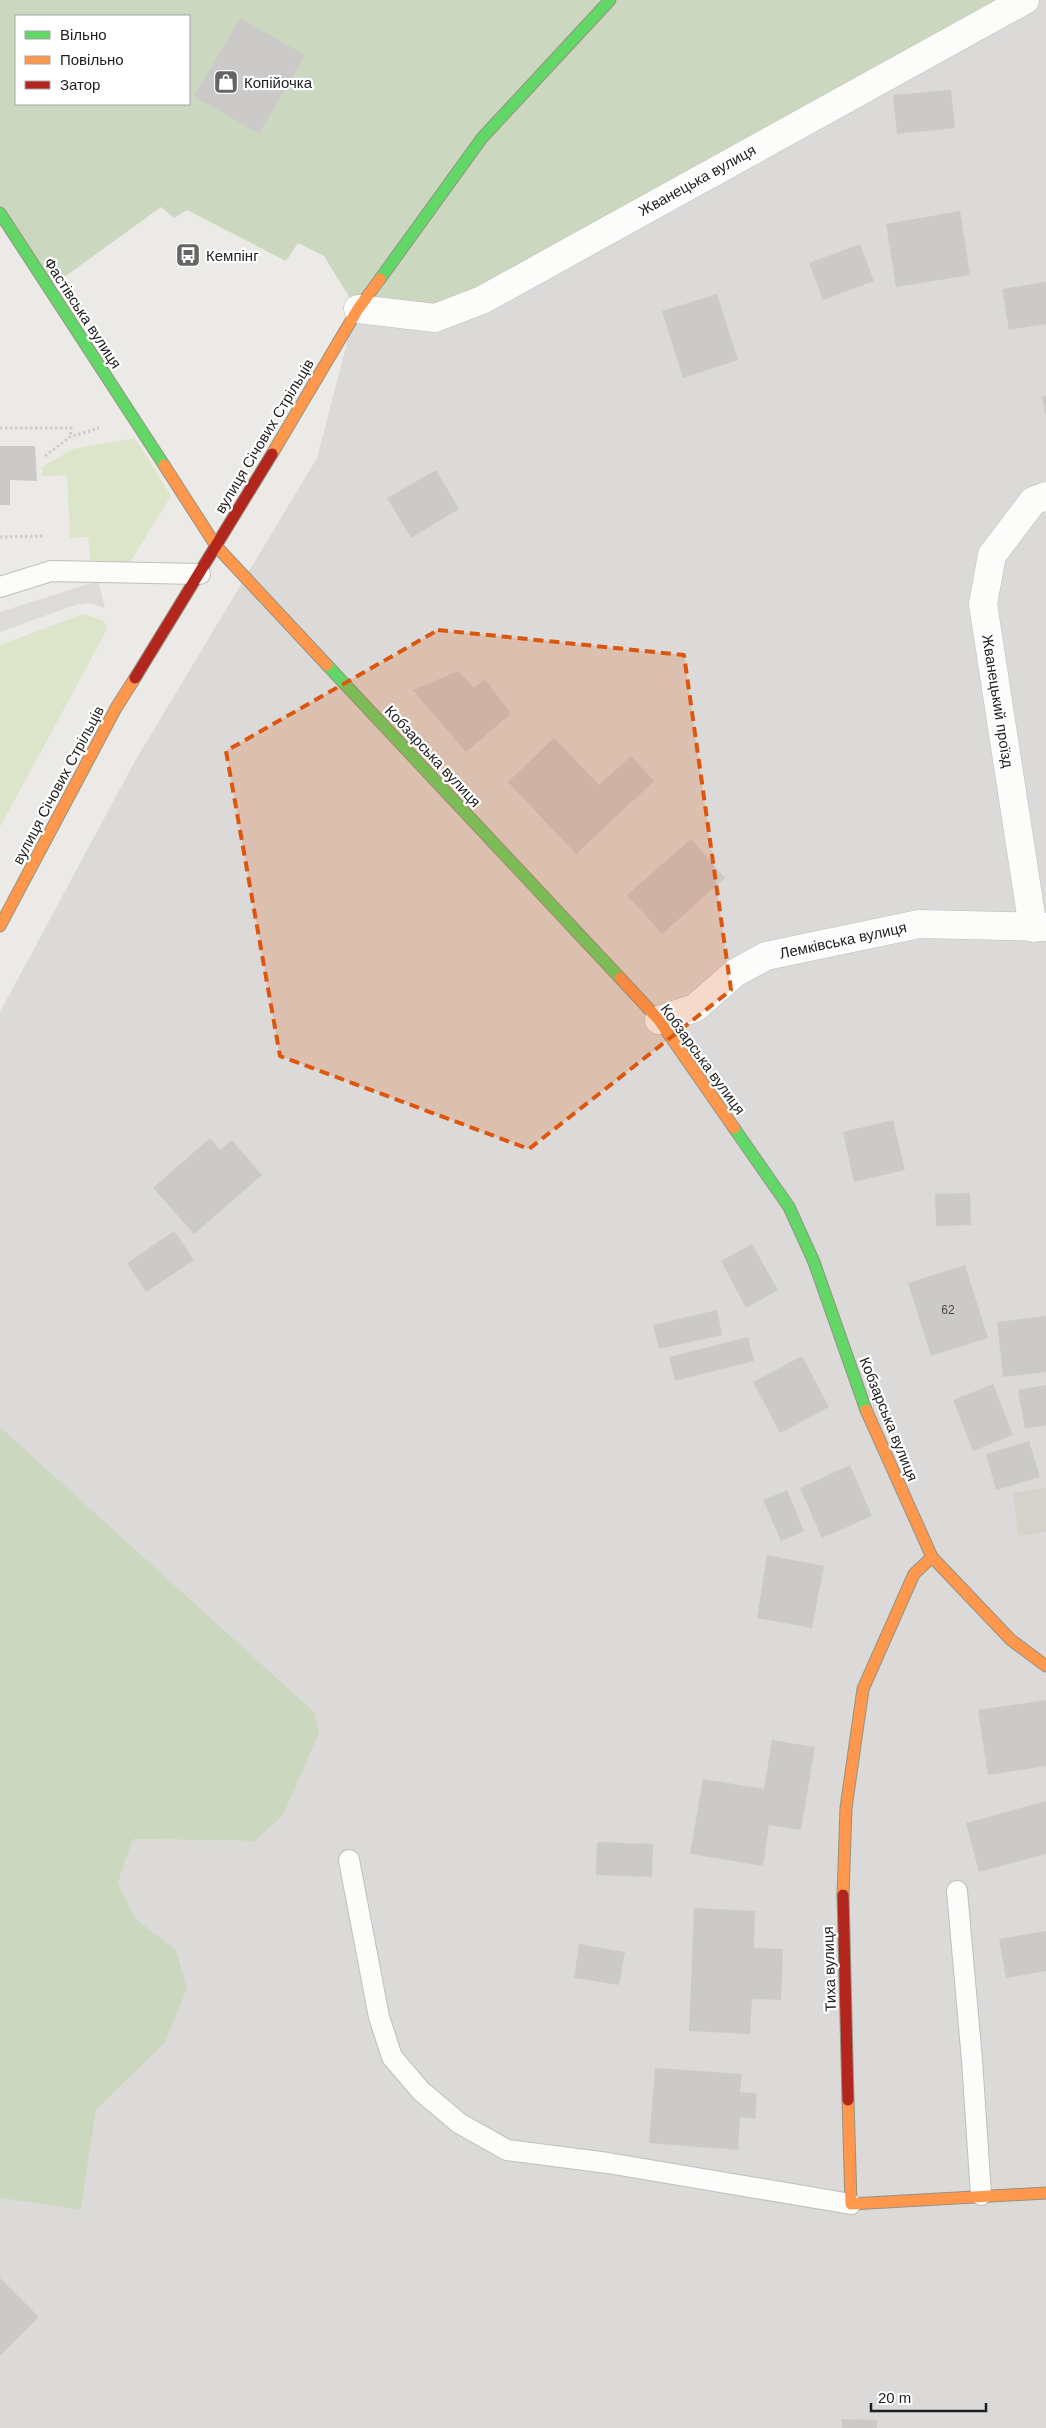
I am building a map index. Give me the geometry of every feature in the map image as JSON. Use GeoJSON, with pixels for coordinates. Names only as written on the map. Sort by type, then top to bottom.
{"type":"FeatureCollection","features":[{"type":"Feature","properties":{"kind":"street","name":"вулиця Січових Стрільців"},"geometry":{"type":"LineString","coordinates":[[0,926],[116,708],[200,574],[358,309],[482,138],[610,0]]}},
{"type":"Feature","properties":{"kind":"street","name":"Жванецька вулиця"},"geometry":{"type":"LineString","coordinates":[[358,309],[435,318],[482,300],[1025,0]]}},
{"type":"Feature","properties":{"kind":"street","name":"Фастівська вулиця"},"geometry":{"type":"LineString","coordinates":[[0,213],[142,429]]}},
{"type":"Feature","properties":{"kind":"street","name":"Кобзарська вулиця"},"geometry":{"type":"LineString","coordinates":[[142,429],[216,546],[659,1020],[790,1207],[814,1262],[865,1407],[932,1557],[1011,1640],[1046,1666]]}},
{"type":"Feature","properties":{"kind":"street","name":"Жванецький проїзд"},"geometry":{"type":"LineString","coordinates":[[1040,927],[983,604],[992,555],[1034,501],[1046,496]]}},
{"type":"Feature","properties":{"kind":"street","name":"Лемківська вулиця"},"geometry":{"type":"LineString","coordinates":[[659,1020],[695,1008],[735,973],[766,956],[919,924],[1040,927]]}},
{"type":"Feature","properties":{"kind":"street","name":"Тиха вулиця"},"geometry":{"type":"LineString","coordinates":[[851,2204],[842,1913],[846,1808],[863,1689],[914,1574],[932,1557]]}},
{"type":"Feature","properties":{"kind":"street"},"geometry":{"type":"LineString","coordinates":[[851,2204],[981,2195],[1046,2193]]}},
{"type":"Feature","properties":{"kind":"lane"},"geometry":{"type":"LineString","coordinates":[[0,587],[51,571],[200,574]]}},
{"type":"Feature","properties":{"kind":"lane"},"geometry":{"type":"LineString","coordinates":[[349,1860],[379,2017],[392,2057],[421,2091],[459,2123],[508,2150],[608,2163],[851,2204]]}},
{"type":"Feature","properties":{"kind":"lane"},"geometry":{"type":"LineString","coordinates":[[957,1891],[972,2060],[981,2195]]}},
{"type":"Feature","properties":{"kind":"path"},"geometry":{"type":"LineString","coordinates":[[44,456],[70,437],[133,417]]}},
{"type":"Feature","properties":{"kind":"path"},"geometry":{"type":"LineString","coordinates":[[0,428],[71,428],[70,437]]}},
{"type":"Feature","properties":{"kind":"path"},"geometry":{"type":"LineString","coordinates":[[0,538],[45,536]]}},
{"type":"Feature","properties":{"kind":"highlighted area"},"geometry":{"type":"Polygon","coordinates":[[[438,630],[684,655],[731,990],[529,1149],[280,1056],[226,751],[438,630]]]}},
{"type":"Feature","properties":{"kind":"shaded area"},"geometry":{"type":"Polygon","coordinates":[[[1020,0],[1046,0],[1046,2428],[0,2428],[0,2198],[81,2210],[96,2110],[125,2079],[176,1950],[136,1919],[118,1883],[133,1839],[255,1841],[0,1427],[0,1012],[135,761],[317,458],[356,308],[1020,0]]]}},
{"type":"Feature","properties":{"kind":"shaded area"},"geometry":{"type":"Polygon","coordinates":[[[98,581],[105,608],[89,603],[75,605],[0,632],[0,612],[98,581]]]}},
{"type":"Feature","properties":{"kind":"shaded area"},"geometry":{"type":"Polygon","coordinates":[[[1046,1488],[1046,1532],[1018,1536],[1013,1493],[1046,1488]]]}},
{"type":"Feature","properties":{"kind":"green space"},"geometry":{"type":"Polygon","coordinates":[[[0,0],[1020,0],[435,317],[356,308],[324,256],[298,243],[286,261],[187,210],[174,218],[161,207],[52,286],[0,206],[0,0]]]}},
{"type":"Feature","properties":{"kind":"green space"},"geometry":{"type":"Polygon","coordinates":[[[135,438],[171,496],[130,562],[91,566],[88,537],[70,538],[67,475],[41,476],[43,471],[40,468],[73,449],[135,438]]]}},
{"type":"Feature","properties":{"kind":"green space"},"geometry":{"type":"Polygon","coordinates":[[[83,614],[104,621],[107,628],[0,827],[0,645],[83,614]]]}},
{"type":"Feature","properties":{"kind":"green space"},"geometry":{"type":"Polygon","coordinates":[[[0,1427],[314,1712],[319,1733],[283,1815],[255,1841],[133,1839],[118,1883],[136,1919],[176,1950],[187,1988],[165,2042],[96,2110],[81,2210],[0,2198],[0,1427]]]}},
{"type":"Feature","properties":{"kind":"building"},"geometry":{"type":"Polygon","coordinates":[[[240,18],[305,55],[259,134],[194,96],[240,18]]]}},
{"type":"Feature","properties":{"kind":"building"},"geometry":{"type":"Polygon","coordinates":[[[951,90],[955,128],[897,134],[893,95],[951,90]]]}},
{"type":"Feature","properties":{"kind":"building"},"geometry":{"type":"Polygon","coordinates":[[[960,211],[970,275],[896,287],[886,224],[960,211]]]}},
{"type":"Feature","properties":{"kind":"building"},"geometry":{"type":"Polygon","coordinates":[[[860,244],[874,281],[823,300],[809,263],[860,244]]]}},
{"type":"Feature","properties":{"kind":"building"},"geometry":{"type":"Polygon","coordinates":[[[1046,282],[1046,324],[1009,330],[1002,289],[1046,282]]]}},
{"type":"Feature","properties":{"kind":"building"},"geometry":{"type":"Polygon","coordinates":[[[717,294],[738,360],[683,378],[662,311],[717,294]]]}},
{"type":"Feature","properties":{"kind":"building"},"geometry":{"type":"Polygon","coordinates":[[[1046,396],[1046,414],[1045,414],[1042,397],[1046,396]]]}},
{"type":"Feature","properties":{"kind":"building"},"geometry":{"type":"Polygon","coordinates":[[[0,446],[35,446],[37,481],[10,480],[10,505],[0,505],[0,446]]]}},
{"type":"Feature","properties":{"kind":"building"},"geometry":{"type":"Polygon","coordinates":[[[436,470],[459,509],[411,538],[387,498],[436,470]]]}},
{"type":"Feature","properties":{"kind":"building"},"geometry":{"type":"Polygon","coordinates":[[[458,671],[474,688],[485,679],[511,714],[466,752],[413,690],[458,671]]]}},
{"type":"Feature","properties":{"kind":"building"},"geometry":{"type":"Polygon","coordinates":[[[554,738],[599,785],[631,756],[654,781],[576,854],[508,782],[554,738]]]}},
{"type":"Feature","properties":{"kind":"building"},"geometry":{"type":"Polygon","coordinates":[[[691,839],[725,878],[662,934],[627,895],[691,839]]]}},
{"type":"Feature","properties":{"kind":"building"},"geometry":{"type":"Polygon","coordinates":[[[893,1120],[905,1170],[854,1182],[843,1132],[893,1120]]]}},
{"type":"Feature","properties":{"kind":"building"},"geometry":{"type":"Polygon","coordinates":[[[210,1138],[220,1150],[232,1140],[262,1175],[194,1234],[153,1188],[210,1138]]]}},
{"type":"Feature","properties":{"kind":"building"},"geometry":{"type":"Polygon","coordinates":[[[970,1193],[971,1225],[936,1226],[935,1194],[970,1193]]]}},
{"type":"Feature","properties":{"kind":"building"},"geometry":{"type":"Polygon","coordinates":[[[174,1231],[194,1260],[146,1292],[127,1263],[174,1231]]]}},
{"type":"Feature","properties":{"kind":"building"},"geometry":{"type":"Polygon","coordinates":[[[752,1244],[778,1290],[746,1308],[721,1261],[752,1244]]]}},
{"type":"Feature","properties":{"kind":"building"},"geometry":{"type":"Polygon","coordinates":[[[965,1265],[988,1338],[931,1356],[908,1283],[965,1265]]]}},
{"type":"Feature","properties":{"kind":"building"},"geometry":{"type":"Polygon","coordinates":[[[717,1310],[722,1335],[659,1349],[653,1325],[717,1310]]]}},
{"type":"Feature","properties":{"kind":"building"},"geometry":{"type":"Polygon","coordinates":[[[1046,1316],[1046,1372],[1003,1377],[997,1322],[1046,1316]]]}},
{"type":"Feature","properties":{"kind":"building"},"geometry":{"type":"Polygon","coordinates":[[[748,1337],[754,1361],[675,1381],[669,1357],[748,1337]]]}},
{"type":"Feature","properties":{"kind":"building"},"geometry":{"type":"Polygon","coordinates":[[[802,1356],[829,1407],[780,1433],[753,1382],[802,1356]]]}},
{"type":"Feature","properties":{"kind":"building"},"geometry":{"type":"Polygon","coordinates":[[[993,1384],[1013,1435],[973,1451],[953,1400],[993,1384]]]}},
{"type":"Feature","properties":{"kind":"building"},"geometry":{"type":"Polygon","coordinates":[[[1046,1385],[1046,1425],[1025,1429],[1018,1390],[1046,1385]]]}},
{"type":"Feature","properties":{"kind":"building"},"geometry":{"type":"Polygon","coordinates":[[[1029,1441],[1040,1477],[996,1490],[986,1454],[1029,1441]]]}},
{"type":"Feature","properties":{"kind":"building"},"geometry":{"type":"Polygon","coordinates":[[[850,1465],[872,1516],[822,1538],[800,1488],[850,1465]]]}},
{"type":"Feature","properties":{"kind":"building"},"geometry":{"type":"Polygon","coordinates":[[[787,1490],[804,1531],[781,1541],[763,1500],[787,1490]]]}},
{"type":"Feature","properties":{"kind":"building"},"geometry":{"type":"Polygon","coordinates":[[[767,1555],[824,1566],[812,1628],[757,1618],[767,1555]]]}},
{"type":"Feature","properties":{"kind":"building"},"geometry":{"type":"Polygon","coordinates":[[[1046,1700],[1046,1766],[988,1775],[978,1710],[1046,1700]]]}},
{"type":"Feature","properties":{"kind":"building"},"geometry":{"type":"Polygon","coordinates":[[[772,1740],[815,1747],[801,1830],[769,1825],[763,1866],[690,1854],[703,1779],[764,1789],[772,1740]]]}},
{"type":"Feature","properties":{"kind":"building"},"geometry":{"type":"Polygon","coordinates":[[[1046,1801],[1046,1854],[979,1872],[966,1823],[1046,1801]]]}},
{"type":"Feature","properties":{"kind":"building"},"geometry":{"type":"Polygon","coordinates":[[[597,1842],[653,1844],[652,1877],[596,1875],[597,1842]]]}},
{"type":"Feature","properties":{"kind":"building"},"geometry":{"type":"Polygon","coordinates":[[[694,1908],[755,1911],[754,1948],[783,1949],[781,2000],[752,1999],[750,2034],[689,2031],[694,1908]]]}},
{"type":"Feature","properties":{"kind":"building"},"geometry":{"type":"Polygon","coordinates":[[[1046,1931],[1046,1971],[1006,1978],[999,1939],[1046,1931]]]}},
{"type":"Feature","properties":{"kind":"building"},"geometry":{"type":"Polygon","coordinates":[[[579,1944],[625,1952],[619,1985],[574,1978],[579,1944]]]}},
{"type":"Feature","properties":{"kind":"building"},"geometry":{"type":"Polygon","coordinates":[[[655,2068],[742,2074],[740,2092],[757,2094],[755,2119],[740,2117],[738,2150],[649,2143],[655,2068]]]}},
{"type":"Feature","properties":{"kind":"building"},"geometry":{"type":"Polygon","coordinates":[[[0,2278],[39,2317],[0,2356],[0,2278]]]}},
{"type":"Feature","properties":{"kind":"building"},"geometry":{"type":"Polygon","coordinates":[[[842,2419],[877,2420],[877,2428],[842,2428],[842,2419]]]}},
{"type":"Feature","properties":{"kind":"traffic: fast"},"geometry":{"type":"LineString","coordinates":[[380,279],[482,138],[610,0]]}},
{"type":"Feature","properties":{"kind":"traffic: fast"},"geometry":{"type":"LineString","coordinates":[[0,213],[164,465]]}},
{"type":"Feature","properties":{"kind":"traffic: fast"},"geometry":{"type":"LineString","coordinates":[[327,665],[620,978]]}},
{"type":"Feature","properties":{"kind":"traffic: fast"},"geometry":{"type":"LineString","coordinates":[[734,1128],[789,1207],[814,1262],[866,1410]]}},
{"type":"Feature","properties":{"kind":"traffic: slow"},"geometry":{"type":"LineString","coordinates":[[272,454],[358,309],[380,279]]}},
{"type":"Feature","properties":{"kind":"traffic: slow"},"geometry":{"type":"LineString","coordinates":[[164,465],[216,546],[327,665]]}},
{"type":"Feature","properties":{"kind":"traffic: slow"},"geometry":{"type":"LineString","coordinates":[[0,926],[116,708],[135,678]]}},
{"type":"Feature","properties":{"kind":"traffic: slow"},"geometry":{"type":"LineString","coordinates":[[620,978],[659,1020],[734,1128]]}},
{"type":"Feature","properties":{"kind":"traffic: slow"},"geometry":{"type":"LineString","coordinates":[[866,1410],[932,1557],[1011,1640],[1046,1666]]}},
{"type":"Feature","properties":{"kind":"traffic: slow"},"geometry":{"type":"LineString","coordinates":[[843,1895],[846,1808],[863,1689],[914,1574],[932,1557]]}},
{"type":"Feature","properties":{"kind":"traffic: slow"},"geometry":{"type":"LineString","coordinates":[[848,2100],[851,2204],[1046,2193]]}},
{"type":"Feature","properties":{"kind":"traffic: jam"},"geometry":{"type":"LineString","coordinates":[[135,678],[272,454]]}},
{"type":"Feature","properties":{"kind":"traffic: jam"},"geometry":{"type":"LineString","coordinates":[[843,1895],[848,2100]]}},
{"type":"Feature","properties":{"kind":"place","name":"Копійочка"},"geometry":{"type":"Point","coordinates":[226,82]}},
{"type":"Feature","properties":{"kind":"place","name":"Кемпінг"},"geometry":{"type":"Point","coordinates":[188,255]}}]}
